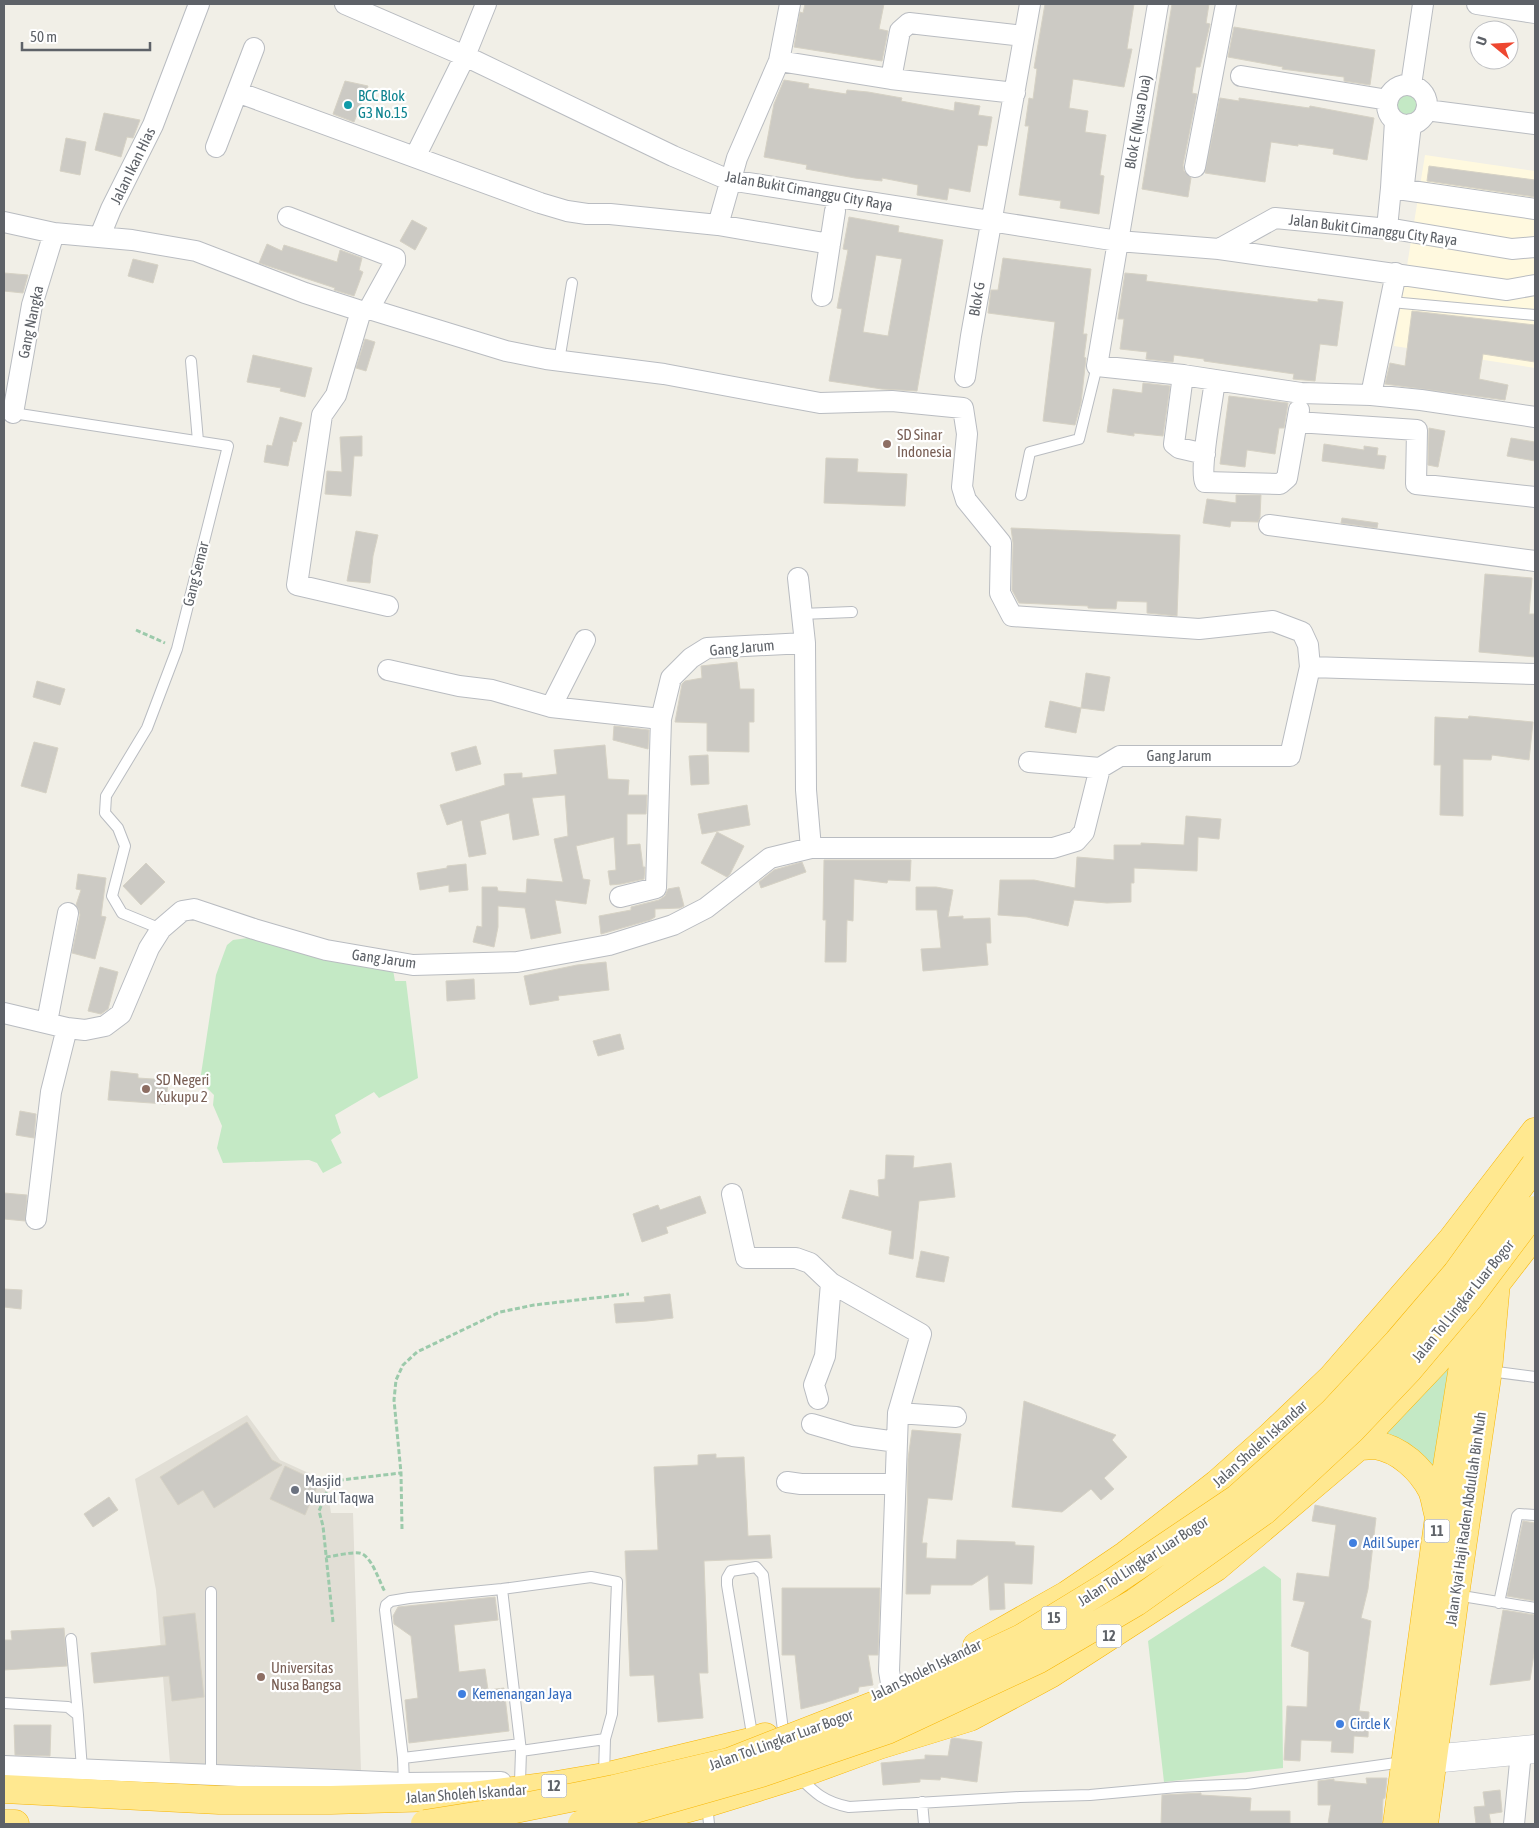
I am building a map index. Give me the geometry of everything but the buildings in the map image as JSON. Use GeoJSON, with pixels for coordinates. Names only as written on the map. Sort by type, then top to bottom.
{"type":"FeatureCollection","features":[{"type":"Feature","properties":{"kind":"highway","name":"Jalan Sholeh Iskandar"},"geometry":{"type":"LineString","coordinates":[[4,1788],[219,1800],[331,1800],[404,1790],[473,1796],[604,1777],[754,1741],[892,1689],[1007,1630],[1067,1595],[1126,1555],[1217,1484],[1332,1378],[1452,1241],[1535,1132]]}},
{"type":"Feature","properties":{"kind":"highway","name":"Jalan Tol Lingkar Luar Bogor"},"geometry":{"type":"LineString","coordinates":[[425,1824],[500,1812],[614,1789],[729,1762],[901,1694],[1022,1638],[1112,1583],[1238,1498],[1332,1413],[1398,1342],[1457,1273],[1535,1165]]}},
{"type":"Feature","properties":{"kind":"highway","name":"Jalan Tol Lingkar Luar Bogor"},"geometry":{"type":"LineString","coordinates":[[582,1824],[761,1773],[887,1730],[1039,1659],[1136,1602],[1265,1510],[1351,1430],[1409,1369],[1468,1299],[1535,1210]]}},
{"type":"Feature","properties":{"kind":"highway","name":"Jalan Kyai Haji Raden Abdullah Bin Nuh"},"geometry":{"type":"LineString","coordinates":[[1424,1824],[1488,1370],[1496,1284],[1470,1218]]}},
{"type":"Feature","properties":{"kind":"highway","name":"11"},"geometry":{"type":"LineString","coordinates":[[1471,1316],[1535,1232]]}},
{"type":"Feature","properties":{"kind":"highway","name":"Jalan Kyai Haji Raden Abdullah Bin Nuh"},"geometry":{"type":"LineString","coordinates":[[1397,1824],[1438,1517],[1471,1316],[1452,1241]]}},
{"type":"Feature","properties":{"kind":"highway","name":"12"},"geometry":{"type":"LineString","coordinates":[[641,1822],[708,1814],[797,1776],[878,1745],[970,1717],[1050,1674],[1216,1567],[1360,1445],[1362,1438],[1436,1361],[1471,1316]]}},
{"type":"Feature","properties":{"kind":"highway"},"geometry":{"type":"LineString","coordinates":[[1360,1445],[1363,1447],[1375,1445],[1399,1454],[1419,1470],[1433,1492],[1438,1517]]}},
{"type":"Feature","properties":{"kind":"highway"},"geometry":{"type":"LineString","coordinates":[[783,1730],[797,1776]]}},
{"type":"Feature","properties":{"kind":"highway"},"geometry":{"type":"LineString","coordinates":[[4,1788],[65,1786],[241,1792],[331,1800]]}},
{"type":"Feature","properties":{"kind":"highway"},"geometry":{"type":"LineString","coordinates":[[4,1824],[15,1824]]}},
{"type":"Feature","properties":{"kind":"street","name":"Jalan Ikan Hias"},"geometry":{"type":"LineString","coordinates":[[100,236],[111,209],[153,125],[199,4]]}},
{"type":"Feature","properties":{"kind":"street","name":"Jalan Bukit Cimanggu City Raya"},"geometry":{"type":"LineString","coordinates":[[345,4],[465,56],[674,156],[729,180],[1118,241],[1219,249],[1508,290],[1535,284]]}},
{"type":"Feature","properties":{"kind":"street"},"geometry":{"type":"LineString","coordinates":[[415,157],[465,56],[486,4]]}},
{"type":"Feature","properties":{"kind":"street"},"geometry":{"type":"LineString","coordinates":[[718,224],[729,180],[779,61],[790,4]]}},
{"type":"Feature","properties":{"kind":"street","name":"Blok G"},"geometry":{"type":"LineString","coordinates":[[965,377],[1030,4]]}},
{"type":"Feature","properties":{"kind":"street","name":"Blok E (Nusa Dua)"},"geometry":{"type":"LineString","coordinates":[[1097,366],[1158,4]]}},
{"type":"Feature","properties":{"kind":"street"},"geometry":{"type":"LineString","coordinates":[[1196,167],[1226,4]]}},
{"type":"Feature","properties":{"kind":"street"},"geometry":{"type":"LineString","coordinates":[[1412,86],[1423,4]]}},
{"type":"Feature","properties":{"kind":"street"},"geometry":{"type":"LineString","coordinates":[[1477,4],[1535,13]]}},
{"type":"Feature","properties":{"kind":"street"},"geometry":{"type":"LineString","coordinates":[[891,79],[900,31],[909,23],[1024,36]]}},
{"type":"Feature","properties":{"kind":"street"},"geometry":{"type":"LineString","coordinates":[[216,147],[254,48]]}},
{"type":"Feature","properties":{"kind":"street"},"geometry":{"type":"LineString","coordinates":[[779,61],[891,79],[1015,93]]}},
{"type":"Feature","properties":{"kind":"street"},"geometry":{"type":"LineString","coordinates":[[1241,76],[1388,100]]}},
{"type":"Feature","properties":{"kind":"street"},"geometry":{"type":"LineString","coordinates":[[1412,86],[1419,89],[1424,95],[1427,102],[1426,110],[1423,116],[1403,123],[1388,112],[1388,100],[1391,93],[1397,88],[1412,86]]}},
{"type":"Feature","properties":{"kind":"street"},"geometry":{"type":"LineString","coordinates":[[237,92],[567,211],[718,224],[830,244]]}},
{"type":"Feature","properties":{"kind":"street"},"geometry":{"type":"LineString","coordinates":[[1426,110],[1535,124]]}},
{"type":"Feature","properties":{"kind":"street"},"geometry":{"type":"LineString","coordinates":[[1393,229],[1403,123]]}},
{"type":"Feature","properties":{"kind":"street"},"geometry":{"type":"LineString","coordinates":[[1397,189],[1535,209]]}},
{"type":"Feature","properties":{"kind":"street"},"geometry":{"type":"LineString","coordinates":[[822,296],[835,211]]}},
{"type":"Feature","properties":{"kind":"street"},"geometry":{"type":"LineString","coordinates":[[288,217],[395,258],[395,262],[365,310],[336,395],[322,415],[297,585],[388,606]]}},
{"type":"Feature","properties":{"kind":"street","name":"Jalan Bukit Cimanggu City Raya"},"geometry":{"type":"LineString","coordinates":[[1219,249],[1275,218],[1393,229],[1512,249],[1535,247]]}},
{"type":"Feature","properties":{"kind":"street"},"geometry":{"type":"LineString","coordinates":[[4,222],[54,233],[100,236],[196,251],[304,293],[506,351],[559,361],[664,374],[820,403],[892,401],[963,408],[967,434],[962,487],[966,500],[1001,543],[1000,593],[1012,616],[1200,629],[1273,621],[1302,632],[1308,645],[1310,667],[1535,674]]}},
{"type":"Feature","properties":{"kind":"street","name":"Gang Nangka"},"geometry":{"type":"LineString","coordinates":[[13,413],[32,305],[54,233]]}},
{"type":"Feature","properties":{"kind":"street"},"geometry":{"type":"LineString","coordinates":[[1371,395],[1396,273]]}},
{"type":"Feature","properties":{"kind":"street"},"geometry":{"type":"LineString","coordinates":[[1097,366],[1183,375],[1300,393],[1371,395],[1421,400],[1535,417]]}},
{"type":"Feature","properties":{"kind":"street"},"geometry":{"type":"LineString","coordinates":[[1183,375],[1174,444],[1179,448],[1205,454]]}},
{"type":"Feature","properties":{"kind":"street"},"geometry":{"type":"LineString","coordinates":[[1215,380],[1205,454],[1205,482],[1280,484],[1287,478],[1300,393]]}},
{"type":"Feature","properties":{"kind":"street"},"geometry":{"type":"LineString","coordinates":[[1421,400],[1417,430],[1416,484],[1535,497]]}},
{"type":"Feature","properties":{"kind":"street"},"geometry":{"type":"LineString","coordinates":[[1297,422],[1417,430]]}},
{"type":"Feature","properties":{"kind":"street"},"geometry":{"type":"LineString","coordinates":[[1270,525],[1535,561]]}},
{"type":"Feature","properties":{"kind":"street"},"geometry":{"type":"LineString","coordinates":[[798,578],[800,614],[805,643],[806,790],[811,848]]}},
{"type":"Feature","properties":{"kind":"street"},"geometry":{"type":"LineString","coordinates":[[551,707],[585,640]]}},
{"type":"Feature","properties":{"kind":"street","name":"Gang Jarum"},"geometry":{"type":"LineString","coordinates":[[620,896],[656,888],[661,718],[671,678],[690,658],[707,648],[805,643]]}},
{"type":"Feature","properties":{"kind":"street","name":"Gang Jarum"},"geometry":{"type":"LineString","coordinates":[[4,1013],[67,1028],[85,1030],[105,1026],[121,1014],[149,948],[161,929],[182,911],[194,909],[326,950],[364,957],[413,965],[517,962],[609,945],[673,925],[706,908],[770,858],[811,848],[1053,848],[1076,841],[1084,832],[1100,768],[1120,756],[1290,756],[1310,667]]}},
{"type":"Feature","properties":{"kind":"street"},"geometry":{"type":"LineString","coordinates":[[388,670],[459,686],[492,690],[551,707],[661,718]]}},
{"type":"Feature","properties":{"kind":"street"},"geometry":{"type":"LineString","coordinates":[[1029,762],[1100,768]]}},
{"type":"Feature","properties":{"kind":"street"},"geometry":{"type":"LineString","coordinates":[[47,1022],[68,913]]}},
{"type":"Feature","properties":{"kind":"street"},"geometry":{"type":"LineString","coordinates":[[36,1219],[51,1092],[67,1028]]}},
{"type":"Feature","properties":{"kind":"street"},"geometry":{"type":"LineString","coordinates":[[732,1194],[746,1258],[796,1258],[810,1263],[831,1283],[921,1334],[898,1414],[889,1671],[892,1689]]}},
{"type":"Feature","properties":{"kind":"street"},"geometry":{"type":"LineString","coordinates":[[818,1399],[814,1385],[824,1356],[831,1283]]}},
{"type":"Feature","properties":{"kind":"street"},"geometry":{"type":"LineString","coordinates":[[898,1414],[956,1417]]}},
{"type":"Feature","properties":{"kind":"street"},"geometry":{"type":"LineString","coordinates":[[812,1424],[854,1436],[897,1442]]}},
{"type":"Feature","properties":{"kind":"street"},"geometry":{"type":"LineString","coordinates":[[786,1482],[802,1484],[895,1484]]}},
{"type":"Feature","properties":{"kind":"street"},"geometry":{"type":"LineString","coordinates":[[1432,1760],[1528,1750],[1514,1824]]}},
{"type":"Feature","properties":{"kind":"street"},"geometry":{"type":"LineString","coordinates":[[4,1766],[211,1774],[404,1790],[520,1782],[551,1786]]}},
{"type":"Feature","properties":{"kind":"lane"},"geometry":{"type":"LineString","coordinates":[[559,361],[572,283]]}},
{"type":"Feature","properties":{"kind":"lane"},"geometry":{"type":"LineString","coordinates":[[1391,302],[1535,315]]}},
{"type":"Feature","properties":{"kind":"lane"},"geometry":{"type":"LineString","coordinates":[[191,362],[198,441]]}},
{"type":"Feature","properties":{"kind":"lane"},"geometry":{"type":"LineString","coordinates":[[1021,495],[1030,452],[1079,440],[1097,366]]}},
{"type":"Feature","properties":{"kind":"lane","name":"Gang Semar"},"geometry":{"type":"LineString","coordinates":[[13,413],[228,446],[177,649],[147,728],[106,796],[105,813],[118,828],[125,846],[112,896],[122,913],[161,929]]}},
{"type":"Feature","properties":{"kind":"lane"},"geometry":{"type":"LineString","coordinates":[[800,614],[852,612]]}},
{"type":"Feature","properties":{"kind":"lane"},"geometry":{"type":"LineString","coordinates":[[1488,1370],[1535,1377]]}},
{"type":"Feature","properties":{"kind":"lane"},"geometry":{"type":"LineString","coordinates":[[1499,1603],[1516,1520],[1519,1514],[1535,1515]]}},
{"type":"Feature","properties":{"kind":"lane"},"geometry":{"type":"LineString","coordinates":[[754,1741],[727,1585],[731,1571],[756,1567],[763,1575],[783,1730]]}},
{"type":"Feature","properties":{"kind":"lane"},"geometry":{"type":"LineString","coordinates":[[404,1790],[403,1758],[385,1610],[386,1605],[391,1601],[591,1577],[617,1582],[612,1714],[605,1739],[604,1777]]}},
{"type":"Feature","properties":{"kind":"lane"},"geometry":{"type":"LineString","coordinates":[[502,1589],[520,1747],[520,1782]]}},
{"type":"Feature","properties":{"kind":"lane"},"geometry":{"type":"LineString","coordinates":[[211,1592],[211,1774]]}},
{"type":"Feature","properties":{"kind":"lane"},"geometry":{"type":"LineString","coordinates":[[1455,1595],[1535,1608]]}},
{"type":"Feature","properties":{"kind":"lane"},"geometry":{"type":"LineString","coordinates":[[71,1639],[82,1769]]}},
{"type":"Feature","properties":{"kind":"lane"},"geometry":{"type":"LineString","coordinates":[[4,1703],[68,1707],[78,1715]]}},
{"type":"Feature","properties":{"kind":"lane"},"geometry":{"type":"LineString","coordinates":[[403,1758],[605,1739]]}},
{"type":"Feature","properties":{"kind":"lane"},"geometry":{"type":"LineString","coordinates":[[797,1776],[817,1795],[835,1804],[849,1807],[1090,1795],[1177,1787],[1247,1784],[1404,1762]]}},
{"type":"Feature","properties":{"kind":"lane"},"geometry":{"type":"LineString","coordinates":[[922,1802],[924,1824]]}},
{"type":"Feature","properties":{"kind":"path"},"geometry":{"type":"LineString","coordinates":[[136,630],[177,649]]}},
{"type":"Feature","properties":{"kind":"path"},"geometry":{"type":"LineString","coordinates":[[402,1529],[401,1473],[394,1400],[396,1380],[403,1365],[417,1352],[500,1312],[534,1304],[629,1294]]}},
{"type":"Feature","properties":{"kind":"path"},"geometry":{"type":"LineString","coordinates":[[333,1622],[323,1526],[319,1511],[329,1486],[341,1480],[401,1473]]}},
{"type":"Feature","properties":{"kind":"path"},"geometry":{"type":"LineString","coordinates":[[326,1557],[359,1553],[366,1556],[391,1601]]}},
{"type":"Feature","properties":{"kind":"shaded area"},"geometry":{"type":"Polygon","coordinates":[[[1425,155],[1535,171],[1535,368],[1394,346],[1425,155]]]}},
{"type":"Feature","properties":{"kind":"shaded area","name":"Universitas Nusa Bangsa"},"geometry":{"type":"Polygon","coordinates":[[[247,1415],[280,1460],[326,1481],[331,1513],[353,1513],[361,1771],[170,1763],[156,1590],[135,1479],[247,1415]]]}},
{"type":"Feature","properties":{"kind":"green space"},"geometry":{"type":"Polygon","coordinates":[[[1408,93],[1418,100],[1419,104],[1412,114],[1408,115],[1398,108],[1397,104],[1404,94],[1408,93]]]}},
{"type":"Feature","properties":{"kind":"green space"},"geometry":{"type":"Polygon","coordinates":[[[250,928],[393,970],[395,981],[406,981],[418,1078],[379,1098],[374,1092],[335,1115],[341,1133],[331,1140],[342,1163],[323,1173],[317,1163],[309,1160],[223,1163],[217,1148],[222,1126],[213,1105],[214,1095],[200,1081],[216,975],[227,945],[233,940],[248,938],[250,928]]]}},
{"type":"Feature","properties":{"kind":"green space"},"geometry":{"type":"Polygon","coordinates":[[[1466,1324],[1433,1492],[1362,1439],[1466,1324]]]}},
{"type":"Feature","properties":{"kind":"green space"},"geometry":{"type":"Polygon","coordinates":[[[1264,1566],[1281,1579],[1283,1768],[1164,1782],[1148,1641],[1264,1566]]]}},
{"type":"Feature","properties":{"kind":"place","name":"BCC Blok G3 No.15"},"geometry":{"type":"Point","coordinates":[348,105]}},
{"type":"Feature","properties":{"kind":"place","name":"SD Sinar Indonesia"},"geometry":{"type":"Point","coordinates":[887,444]}},
{"type":"Feature","properties":{"kind":"place","name":"SD Negeri Kukupu 2"},"geometry":{"type":"Point","coordinates":[146,1089]}},
{"type":"Feature","properties":{"kind":"place","name":"Masjid Nurul Taqwa"},"geometry":{"type":"Point","coordinates":[295,1490]}},
{"type":"Feature","properties":{"kind":"place","name":"Adil Super"},"geometry":{"type":"Point","coordinates":[1353,1543]}},
{"type":"Feature","properties":{"kind":"place","name":"Universitas Nusa Bangsa"},"geometry":{"type":"Point","coordinates":[261,1677]}},
{"type":"Feature","properties":{"kind":"place","name":"Kemenangan Jaya"},"geometry":{"type":"Point","coordinates":[462,1694]}},
{"type":"Feature","properties":{"kind":"place","name":"Circle K"},"geometry":{"type":"Point","coordinates":[1340,1724]}}]}
